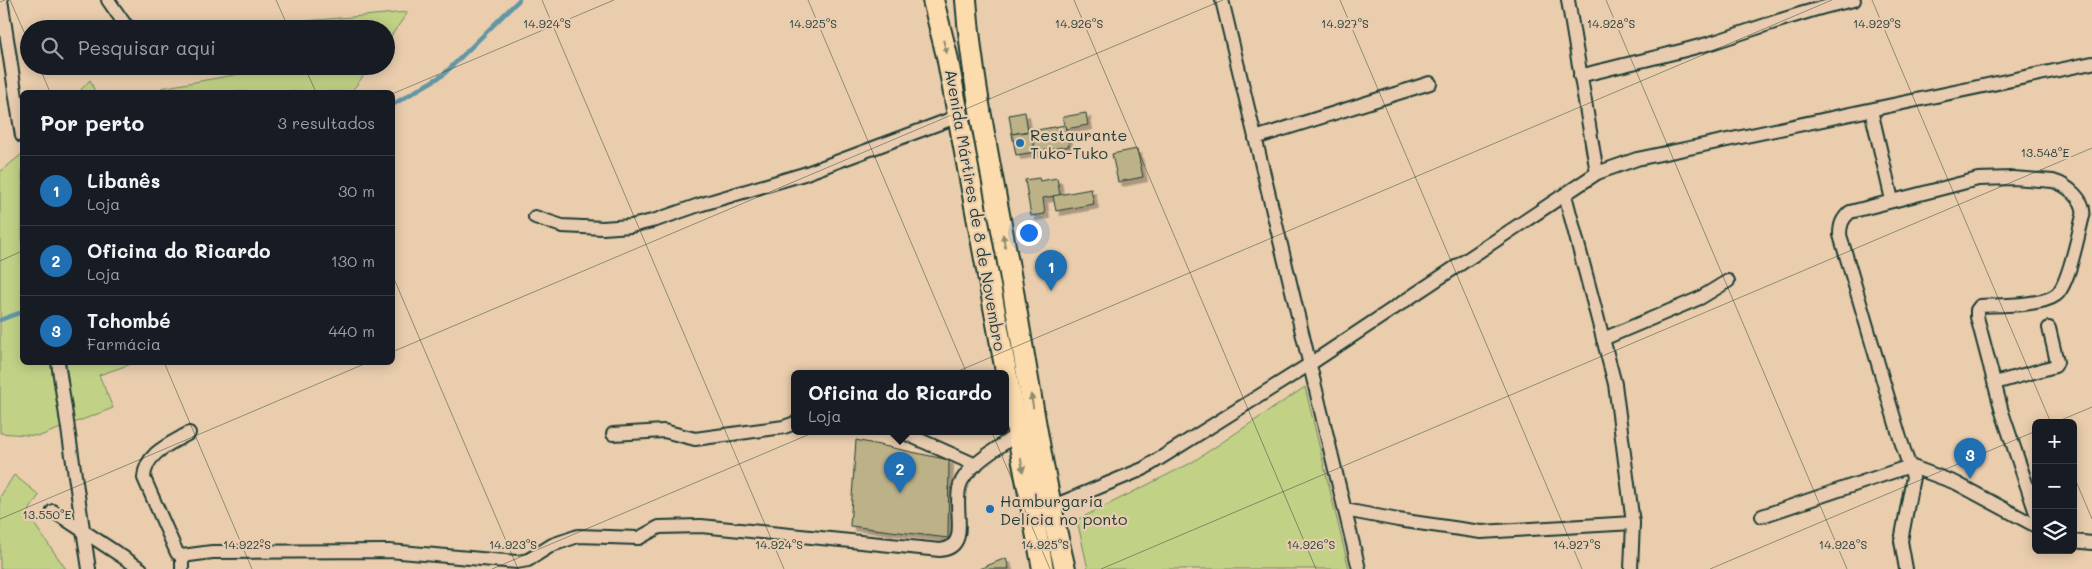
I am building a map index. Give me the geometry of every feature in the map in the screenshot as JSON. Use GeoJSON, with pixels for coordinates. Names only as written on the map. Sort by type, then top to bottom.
{"type":"FeatureCollection","features":[{"type":"Feature","properties":{"kind":"main road","name":"Avenida Mártires de 8 de Novembro"},"geometry":{"type":"LineString","coordinates":[[933,0],[947,56],[1005,370]]}},
{"type":"Feature","properties":{"kind":"main road","name":"Avenida Mártires de 8 de Novembro"},"geometry":{"type":"LineString","coordinates":[[966,0],[969,36],[983,127],[1051,507],[1065,569]]}},
{"type":"Feature","properties":{"kind":"main road","name":"Avenida Mártires de 8 de Novembro"},"geometry":{"type":"LineString","coordinates":[[1009,391],[1043,569]]}},
{"type":"Feature","properties":{"kind":"street"},"geometry":{"type":"LineString","coordinates":[[1,0],[20,123]]}},
{"type":"Feature","properties":{"kind":"street"},"geometry":{"type":"LineString","coordinates":[[108,0],[122,20]]}},
{"type":"Feature","properties":{"kind":"street"},"geometry":{"type":"LineString","coordinates":[[1222,0],[1359,569]]}},
{"type":"Feature","properties":{"kind":"street"},"geometry":{"type":"LineString","coordinates":[[1568,0],[1597,173]]}},
{"type":"Feature","properties":{"kind":"street"},"geometry":{"type":"LineString","coordinates":[[1580,76],[1713,42],[1794,15],[1854,0]]}},
{"type":"Feature","properties":{"kind":"street"},"geometry":{"type":"LineString","coordinates":[[1051,507],[1142,469],[1310,364],[1597,173],[1637,159],[2092,63]]}},
{"type":"Feature","properties":{"kind":"street"},"geometry":{"type":"LineString","coordinates":[[1255,138],[1430,83]]}},
{"type":"Feature","properties":{"kind":"street"},"geometry":{"type":"LineString","coordinates":[[1871,110],[1892,200]]}},
{"type":"Feature","properties":{"kind":"street"},"geometry":{"type":"LineString","coordinates":[[535,217],[562,226],[603,228],[631,226],[804,174],[958,116]]}},
{"type":"Feature","properties":{"kind":"street"},"geometry":{"type":"LineString","coordinates":[[1906,569],[1901,541],[1913,477],[1840,235],[1840,226],[1844,217],[1850,212],[1978,179],[2014,178],[2058,182],[2083,203],[2085,208],[2064,286],[2055,296],[2035,302],[1980,306],[1978,310],[1977,317],[2002,412],[2035,509]]}},
{"type":"Feature","properties":{"kind":"street"},"geometry":{"type":"LineString","coordinates":[[1565,195],[1615,384],[1633,523],[1631,569]]}},
{"type":"Feature","properties":{"kind":"street"},"geometry":{"type":"LineString","coordinates":[[1603,338],[1700,298],[1728,281]]}},
{"type":"Feature","properties":{"kind":"street"},"geometry":{"type":"LineString","coordinates":[[1995,383],[2055,366],[2057,362],[2049,328]]}},
{"type":"Feature","properties":{"kind":"street"},"geometry":{"type":"LineString","coordinates":[[58,365],[89,569]]}},
{"type":"Feature","properties":{"kind":"street"},"geometry":{"type":"LineString","coordinates":[[612,434],[664,431],[695,439],[791,424]]}},
{"type":"Feature","properties":{"kind":"street"},"geometry":{"type":"LineString","coordinates":[[189,432],[150,457],[144,468],[144,478],[182,563],[212,552],[389,552],[517,562],[528,560],[552,545],[578,536],[639,538],[659,527],[684,526],[701,526],[940,550],[949,549],[956,543],[959,533],[957,500],[959,486],[964,476],[1017,434]]}},
{"type":"Feature","properties":{"kind":"street"},"geometry":{"type":"LineString","coordinates":[[909,435],[976,465]]}},
{"type":"Feature","properties":{"kind":"street"},"geometry":{"type":"LineString","coordinates":[[1762,516],[1910,466],[1956,482],[2032,524]]}},
{"type":"Feature","properties":{"kind":"street"},"geometry":{"type":"LineString","coordinates":[[1345,510],[1481,532],[1633,523]]}},
{"type":"Feature","properties":{"kind":"street"},"geometry":{"type":"LineString","coordinates":[[53,511],[141,569]]}},
{"type":"Feature","properties":{"kind":"street"},"geometry":{"type":"LineString","coordinates":[[2077,541],[2092,543]]}},
{"type":"Feature","properties":{"kind":"green space"},"geometry":{"type":"Polygon","coordinates":[[[408,12],[395,30],[395,20],[317,20],[408,12]]]}},
{"type":"Feature","properties":{"kind":"green space"},"geometry":{"type":"Polygon","coordinates":[[[234,75],[364,75],[353,90],[162,90],[161,88],[234,75]]]}},
{"type":"Feature","properties":{"kind":"green space"},"geometry":{"type":"Polygon","coordinates":[[[90,80],[94,90],[81,90],[90,80]]]}},
{"type":"Feature","properties":{"kind":"green space"},"geometry":{"type":"Polygon","coordinates":[[[20,156],[20,365],[128,365],[99,375],[113,408],[40,436],[0,433],[0,172],[20,156]]]}},
{"type":"Feature","properties":{"kind":"green space"},"geometry":{"type":"Polygon","coordinates":[[[1305,387],[1349,569],[1088,569],[1077,520],[1191,463],[1305,387]]]}},
{"type":"Feature","properties":{"kind":"green space"},"geometry":{"type":"Polygon","coordinates":[[[14,475],[39,495],[27,514],[66,569],[0,569],[0,497],[14,475]]]}},
{"type":"Feature","properties":{"kind":"building"},"geometry":{"type":"Polygon","coordinates":[[[1025,112],[1028,131],[1012,134],[1009,115],[1025,112]]]}},
{"type":"Feature","properties":{"kind":"building"},"geometry":{"type":"Polygon","coordinates":[[[1086,113],[1088,125],[1066,129],[1063,117],[1086,113]]]}},
{"type":"Feature","properties":{"kind":"building"},"geometry":{"type":"Polygon","coordinates":[[[1065,125],[1069,146],[1035,152],[1032,131],[1065,125]]]}},
{"type":"Feature","properties":{"kind":"building"},"geometry":{"type":"Polygon","coordinates":[[[1032,131],[1035,152],[1016,155],[1012,134],[1032,131]]]}},
{"type":"Feature","properties":{"kind":"building"},"geometry":{"type":"Polygon","coordinates":[[[1137,149],[1143,177],[1118,182],[1112,154],[1137,149]]]}},
{"type":"Feature","properties":{"kind":"building"},"geometry":{"type":"Polygon","coordinates":[[[1039,178],[1040,181],[1057,178],[1060,195],[1043,198],[1045,214],[1031,216],[1025,180],[1039,178]]]}},
{"type":"Feature","properties":{"kind":"building"},"geometry":{"type":"Polygon","coordinates":[[[1091,189],[1094,204],[1056,211],[1053,196],[1091,189]]]}},
{"type":"Feature","properties":{"kind":"building"},"geometry":{"type":"Polygon","coordinates":[[[856,440],[949,460],[948,538],[850,526],[856,440]]]}},
{"type":"Feature","properties":{"kind":"building"},"geometry":{"type":"Polygon","coordinates":[[[1006,558],[1009,569],[979,569],[1006,558]]]}},
{"type":"Feature","properties":{"kind":"waterway"},"geometry":{"type":"LineString","coordinates":[[395,103],[443,75],[519,0]]}},
{"type":"Feature","properties":{"kind":"waterway"},"geometry":{"type":"LineString","coordinates":[[0,320],[20,313]]}},
{"type":"Feature","properties":{"kind":"place","name":"Restaurante Tuko-Tuko"},"geometry":{"type":"Point","coordinates":[1020,143]}},
{"type":"Feature","properties":{"kind":"place","name":"Libanês"},"geometry":{"type":"Point","coordinates":[1051,291]}},
{"type":"Feature","properties":{"kind":"place","name":"Tchombé"},"geometry":{"type":"Point","coordinates":[1970,479]}},
{"type":"Feature","properties":{"kind":"place","name":"Oficina do Ricardo"},"geometry":{"type":"Point","coordinates":[900,493]}},
{"type":"Feature","properties":{"kind":"place","name":"Hamburgaria Delícia no ponto"},"geometry":{"type":"Point","coordinates":[990,509]}}]}
